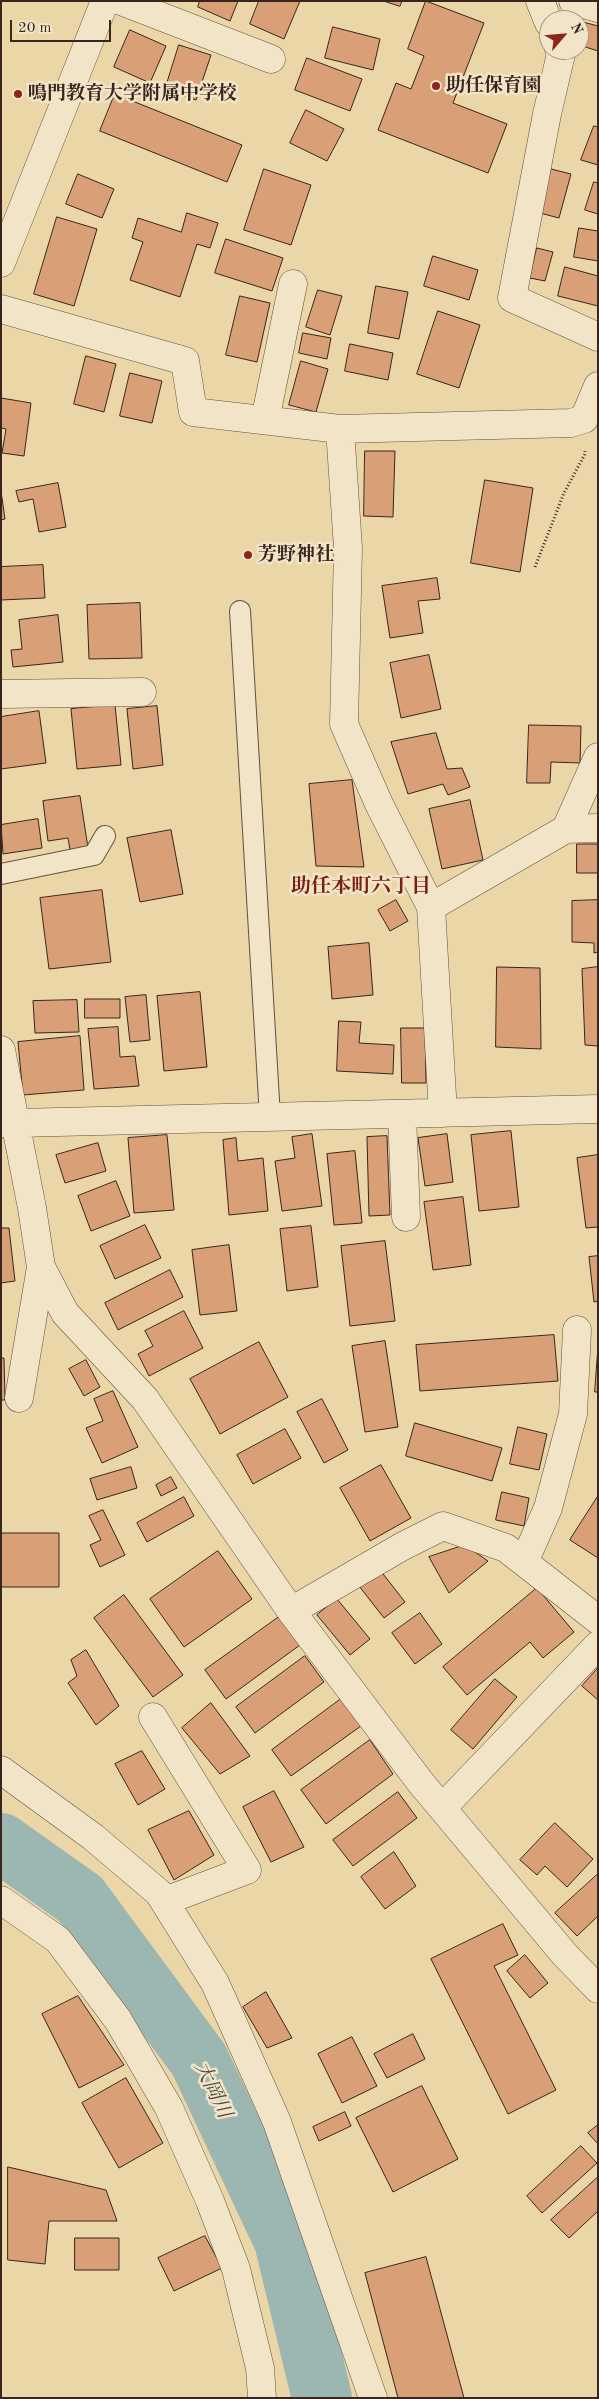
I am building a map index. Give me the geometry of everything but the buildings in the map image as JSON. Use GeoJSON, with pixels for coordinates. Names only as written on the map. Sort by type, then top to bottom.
{"type":"FeatureCollection","features":[{"type":"Feature","properties":{"kind":"street"},"geometry":{"type":"LineString","coordinates":[[1,263],[105,1]]}},
{"type":"Feature","properties":{"kind":"street"},"geometry":{"type":"LineString","coordinates":[[121,1],[271,59]]}},
{"type":"Feature","properties":{"kind":"street"},"geometry":{"type":"LineString","coordinates":[[573,1],[598,8]]}},
{"type":"Feature","properties":{"kind":"street"},"geometry":{"type":"LineString","coordinates":[[560,60],[547,114],[512,298],[598,337]]}},
{"type":"Feature","properties":{"kind":"street"},"geometry":{"type":"LineString","coordinates":[[265,420],[293,284]]}},
{"type":"Feature","properties":{"kind":"street"},"geometry":{"type":"LineString","coordinates":[[1,309],[184,361],[194,412],[340,429],[571,423],[584,419],[598,386]]}},
{"type":"Feature","properties":{"kind":"street"},"geometry":{"type":"LineString","coordinates":[[340,429],[348,548],[344,724],[379,804],[431,907],[443,1113]]}},
{"type":"Feature","properties":{"kind":"street"},"geometry":{"type":"LineString","coordinates":[[1,694],[142,692]]}},
{"type":"Feature","properties":{"kind":"street"},"geometry":{"type":"LineString","coordinates":[[566,829],[598,756]]}},
{"type":"Feature","properties":{"kind":"street"},"geometry":{"type":"LineString","coordinates":[[431,907],[566,829],[598,828]]}},
{"type":"Feature","properties":{"kind":"street"},"geometry":{"type":"LineString","coordinates":[[1,1050],[8,1123],[40,1267],[65,1313],[145,1399],[291,1611],[442,1808],[565,1955],[598,1989]]}},
{"type":"Feature","properties":{"kind":"street"},"geometry":{"type":"LineString","coordinates":[[8,1123],[598,1109]]}},
{"type":"Feature","properties":{"kind":"street"},"geometry":{"type":"LineString","coordinates":[[402,1114],[406,1217]]}},
{"type":"Feature","properties":{"kind":"street"},"geometry":{"type":"LineString","coordinates":[[19,1398],[40,1267]]}},
{"type":"Feature","properties":{"kind":"street"},"geometry":{"type":"LineString","coordinates":[[524,1562],[548,1508],[573,1414],[577,1330]]}},
{"type":"Feature","properties":{"kind":"street"},"geometry":{"type":"LineString","coordinates":[[291,1611],[403,1546],[444,1526],[506,1548],[598,1620]]}},
{"type":"Feature","properties":{"kind":"street"},"geometry":{"type":"LineString","coordinates":[[442,1808],[598,1645]]}},
{"type":"Feature","properties":{"kind":"street"},"geometry":{"type":"LineString","coordinates":[[153,1717],[247,1870],[165,1901]]}},
{"type":"Feature","properties":{"kind":"street"},"geometry":{"type":"LineString","coordinates":[[1,1770],[93,1837],[159,1893],[215,1983],[277,2122],[373,2398]]}},
{"type":"Feature","properties":{"kind":"street"},"geometry":{"type":"LineString","coordinates":[[1,1900],[58,1940],[118,2020],[168,2108],[210,2201],[236,2269],[260,2368],[262,2398]]}},
{"type":"Feature","properties":{"kind":"lane"},"geometry":{"type":"LineString","coordinates":[[240,611],[270,1117]]}},
{"type":"Feature","properties":{"kind":"lane"},"geometry":{"type":"LineString","coordinates":[[1,874],[94,855],[105,836]]}},
{"type":"Feature","properties":{"kind":"path"},"geometry":{"type":"LineString","coordinates":[[535,567],[564,493],[585,454],[584,419]]}},
{"type":"Feature","properties":{"kind":"waterway","name":"大岡川"},"geometry":{"type":"LineString","coordinates":[[1,1843],[80,1899],[199,2060],[284,2241],[322,2398]]}},
{"type":"Feature","properties":{"kind":"place","name":"助任保育園"},"geometry":{"type":"Point","coordinates":[436,86]}},
{"type":"Feature","properties":{"kind":"place","name":"鳴門教育大学附属中学校"},"geometry":{"type":"Point","coordinates":[18,94]}},
{"type":"Feature","properties":{"kind":"place","name":"芳野神社"},"geometry":{"type":"Point","coordinates":[248,555]}},
{"type":"Feature","properties":{"kind":"district","name":"助任本町六丁目"},"geometry":{"type":"Point","coordinates":[361,887]}}]}
